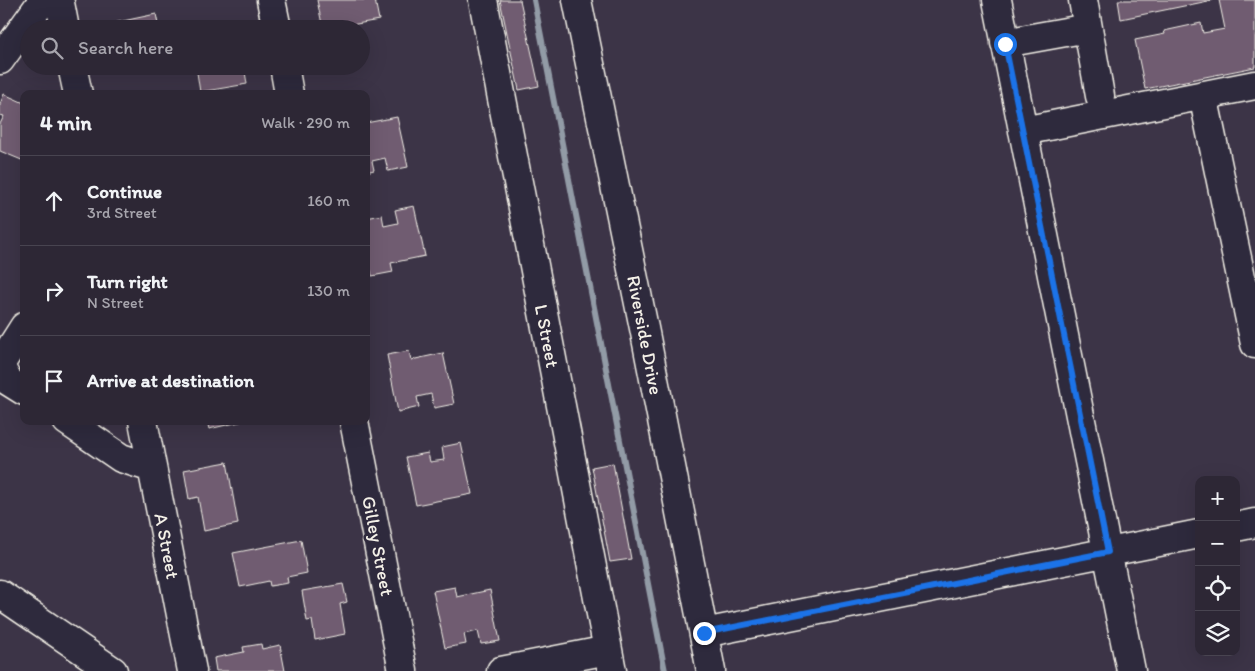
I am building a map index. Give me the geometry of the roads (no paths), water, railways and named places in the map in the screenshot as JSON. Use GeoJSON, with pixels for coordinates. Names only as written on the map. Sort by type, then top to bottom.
{"type":"FeatureCollection","features":[{"type":"Feature","properties":{"kind":"street"},"geometry":{"type":"LineString","coordinates":[[271,0],[275,20]]}},
{"type":"Feature","properties":{"kind":"street","name":"L Street"},"geometry":{"type":"LineString","coordinates":[[483,0],[610,661]]}},
{"type":"Feature","properties":{"kind":"street","name":"Riverside Drive"},"geometry":{"type":"LineString","coordinates":[[577,0],[711,671]]}},
{"type":"Feature","properties":{"kind":"street"},"geometry":{"type":"LineString","coordinates":[[996,0],[1131,671]]}},
{"type":"Feature","properties":{"kind":"street"},"geometry":{"type":"LineString","coordinates":[[1083,0],[1100,96]]}},
{"type":"Feature","properties":{"kind":"street"},"geometry":{"type":"LineString","coordinates":[[44,20],[60,6]]}},
{"type":"Feature","properties":{"kind":"street"},"geometry":{"type":"LineString","coordinates":[[1005,44],[1088,28]]}},
{"type":"Feature","properties":{"kind":"street"},"geometry":{"type":"LineString","coordinates":[[0,60],[20,42]]}},
{"type":"Feature","properties":{"kind":"street"},"geometry":{"type":"LineString","coordinates":[[74,75],[77,90]]}},
{"type":"Feature","properties":{"kind":"street"},"geometry":{"type":"LineString","coordinates":[[286,75],[289,90]]}},
{"type":"Feature","properties":{"kind":"street"},"geometry":{"type":"LineString","coordinates":[[1023,131],[1255,85]]}},
{"type":"Feature","properties":{"kind":"street"},"geometry":{"type":"LineString","coordinates":[[1204,95],[1255,344]]}},
{"type":"Feature","properties":{"kind":"street"},"geometry":{"type":"LineString","coordinates":[[20,333],[3,360],[1,368],[8,380],[20,389]]}},
{"type":"Feature","properties":{"kind":"street"},"geometry":{"type":"LineString","coordinates":[[73,425],[121,458],[152,468]]}},
{"type":"Feature","properties":{"kind":"street","name":"A Street"},"geometry":{"type":"LineString","coordinates":[[144,425],[192,671]]}},
{"type":"Feature","properties":{"kind":"street","name":"Gilley Street"},"geometry":{"type":"LineString","coordinates":[[355,425],[403,671]]}},
{"type":"Feature","properties":{"kind":"street"},"geometry":{"type":"LineString","coordinates":[[1240,526],[1255,523]]}},
{"type":"Feature","properties":{"kind":"street"},"geometry":{"type":"LineString","coordinates":[[704,633],[1195,535]]}},
{"type":"Feature","properties":{"kind":"street"},"geometry":{"type":"LineString","coordinates":[[0,594],[113,671]]}},
{"type":"Feature","properties":{"kind":"street"},"geometry":{"type":"LineString","coordinates":[[501,671],[610,661]]}},
{"type":"Feature","properties":{"kind":"waterway"},"geometry":{"type":"LineString","coordinates":[[534,0],[665,671]]}}]}
